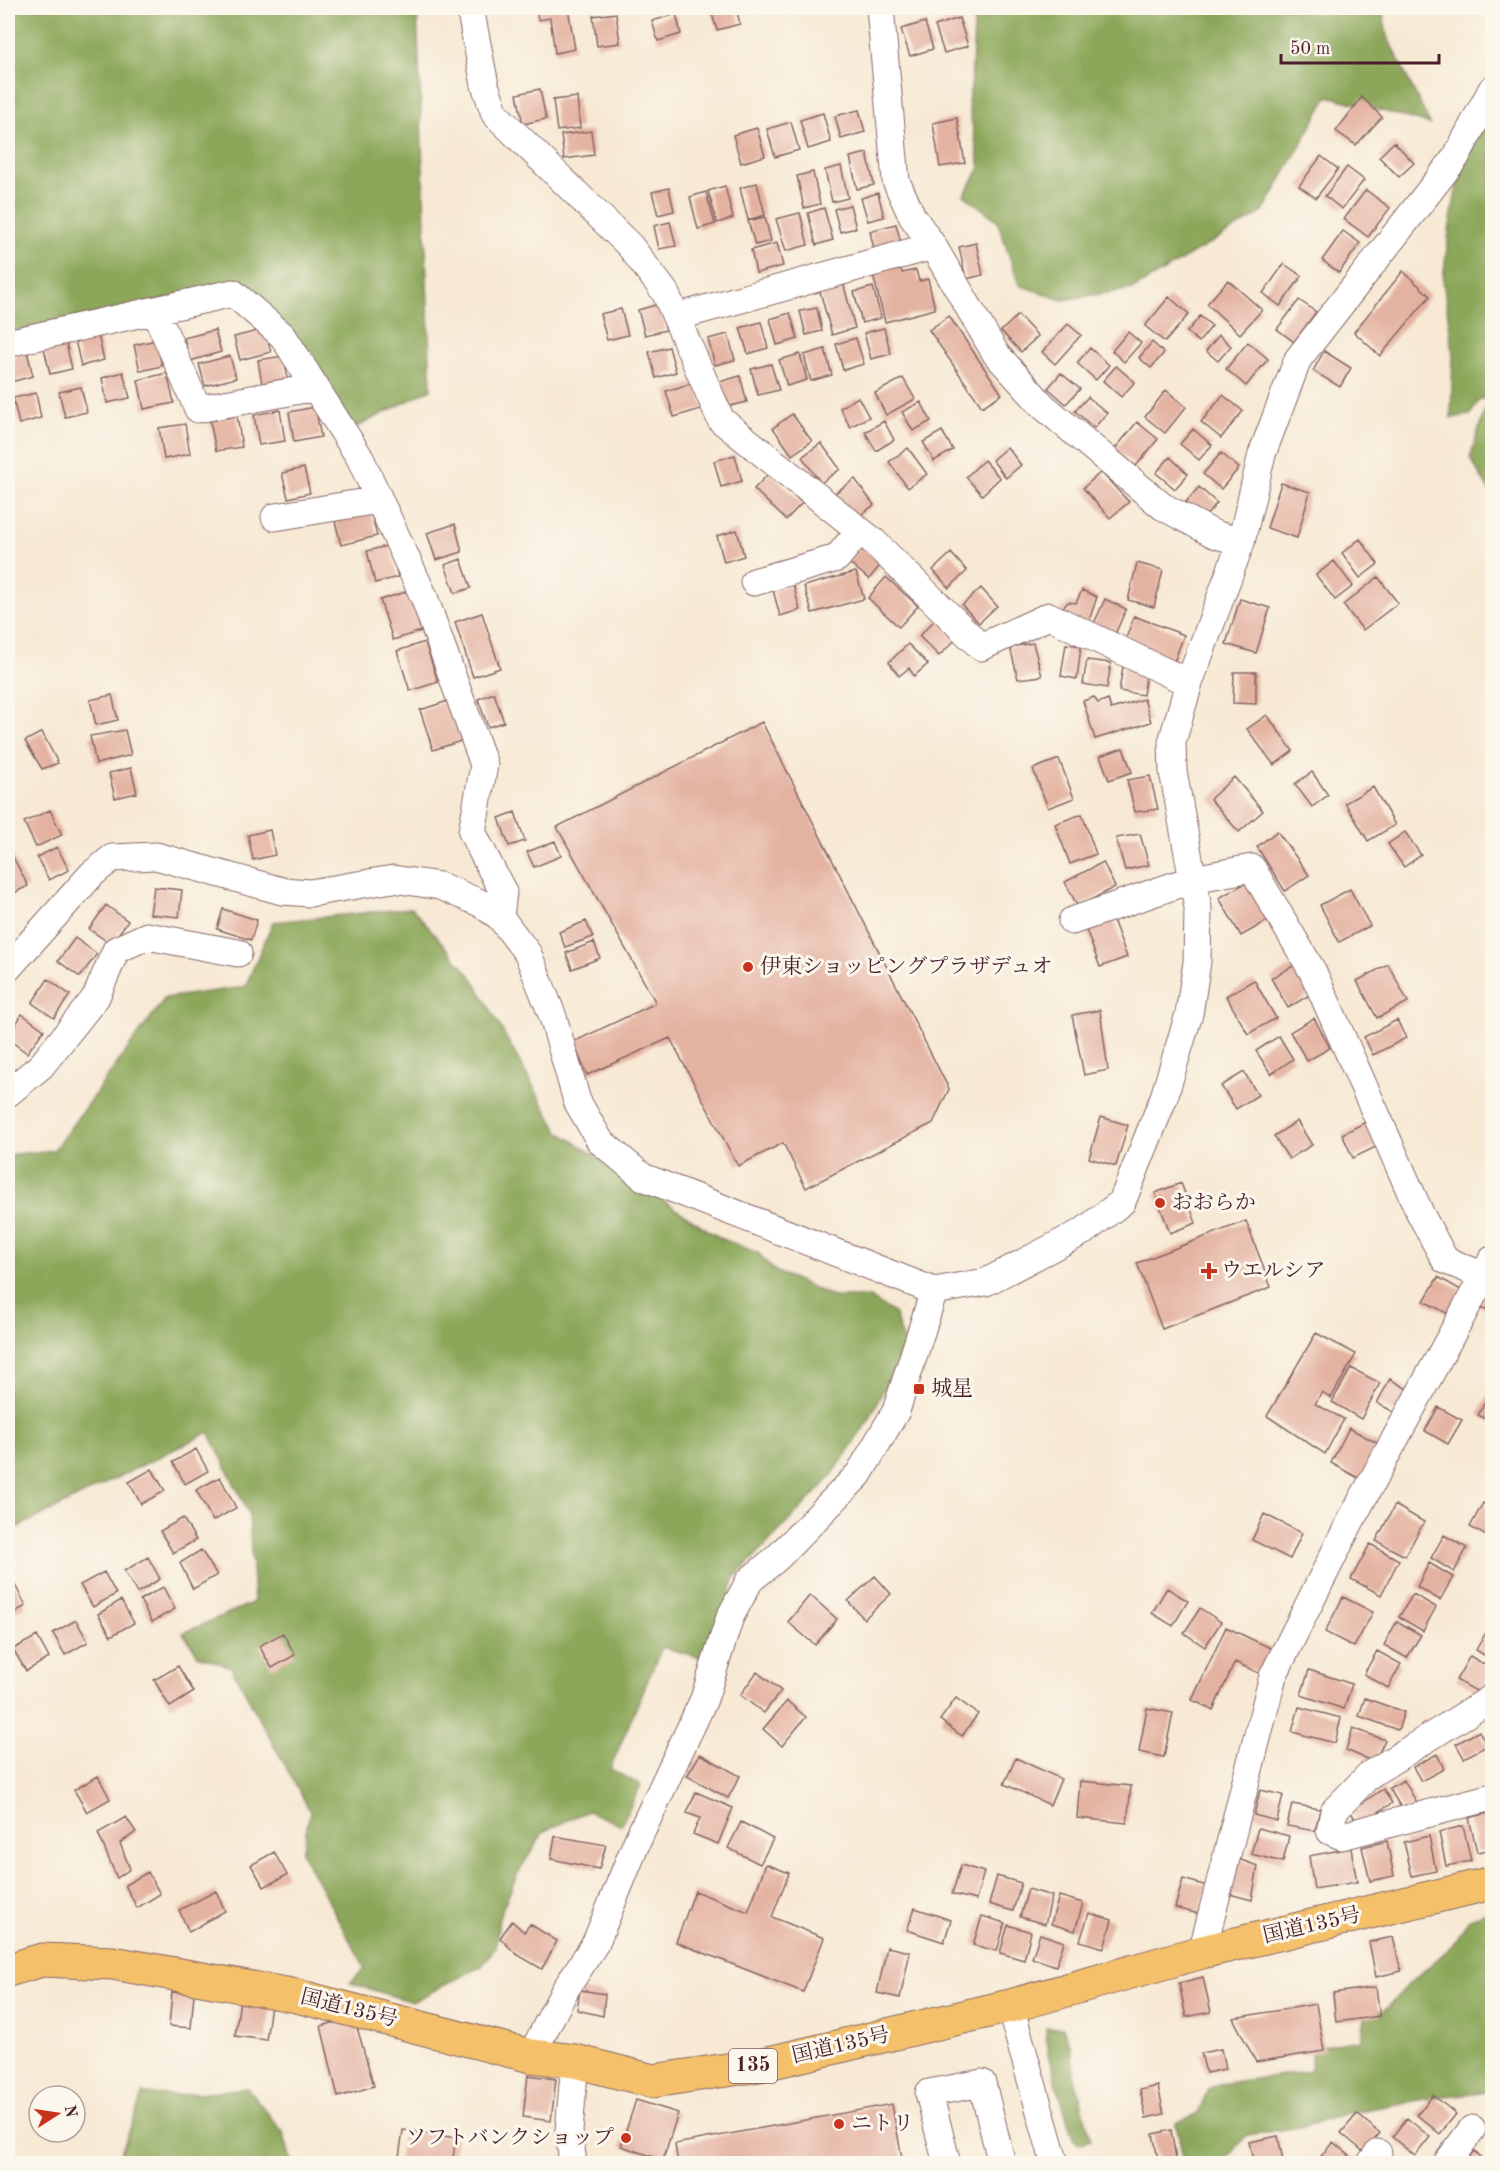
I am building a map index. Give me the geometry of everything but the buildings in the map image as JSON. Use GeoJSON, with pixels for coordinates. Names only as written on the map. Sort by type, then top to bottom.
{"type":"FeatureCollection","features":[{"type":"Feature","properties":{"kind":"highway","name":"国道135号"},"geometry":{"type":"LineString","coordinates":[[8,1970],[42,1960],[113,1963],[297,1996],[531,2056],[575,2061],[653,2081],[760,2066],[1010,2006],[1202,1952],[1492,1884]]}},
{"type":"Feature","properties":{"kind":"street"},"geometry":{"type":"LineString","coordinates":[[470,8],[485,84],[495,114],[630,246],[665,292],[720,420],[859,531],[981,647],[1049,616],[1189,683]]}},
{"type":"Feature","properties":{"kind":"street"},"geometry":{"type":"LineString","coordinates":[[880,8],[896,181],[912,216],[933,246],[996,354],[1043,406],[1162,506],[1214,534],[1241,542]]}},
{"type":"Feature","properties":{"kind":"street"},"geometry":{"type":"LineString","coordinates":[[8,968],[92,874],[112,858],[156,856],[282,891],[310,893],[393,879],[440,886],[480,903],[500,917],[528,954],[553,1017],[577,1101],[600,1141],[643,1177],[934,1291],[986,1282],[1084,1231],[1122,1202],[1164,1097],[1189,1014],[1197,962],[1198,908],[1173,771],[1172,742],[1189,683],[1241,542],[1262,454],[1298,359],[1456,157],[1492,88]]}},
{"type":"Feature","properties":{"kind":"street"},"geometry":{"type":"LineString","coordinates":[[676,317],[933,246]]}},
{"type":"Feature","properties":{"kind":"street"},"geometry":{"type":"LineString","coordinates":[[8,343],[233,293],[283,336],[360,458],[424,597],[484,765],[472,832],[503,892],[500,917]]}},
{"type":"Feature","properties":{"kind":"street"},"geometry":{"type":"LineString","coordinates":[[155,310],[198,409],[315,387]]}},
{"type":"Feature","properties":{"kind":"street"},"geometry":{"type":"LineString","coordinates":[[274,517],[379,500]]}},
{"type":"Feature","properties":{"kind":"street"},"geometry":{"type":"LineString","coordinates":[[754,582],[837,558],[859,531]]}},
{"type":"Feature","properties":{"kind":"street"},"geometry":{"type":"LineString","coordinates":[[1072,921],[1193,879],[1252,868],[1313,972],[1420,1213],[1445,1260],[1488,1268],[1350,1522],[1273,1676],[1202,1952]]}},
{"type":"Feature","properties":{"kind":"street"},"geometry":{"type":"LineString","coordinates":[[8,1093],[41,1066],[96,997],[116,950],[147,936],[238,953]]}},
{"type":"Feature","properties":{"kind":"street"},"geometry":{"type":"LineString","coordinates":[[531,2056],[565,1990],[596,1942],[639,1839],[704,1699],[730,1617],[750,1580],[777,1558],[859,1474],[896,1411],[934,1291]]}},
{"type":"Feature","properties":{"kind":"street"},"geometry":{"type":"LineString","coordinates":[[1492,1698],[1369,1775],[1334,1811],[1330,1831],[1342,1836],[1492,1797]]}},
{"type":"Feature","properties":{"kind":"street"},"geometry":{"type":"LineString","coordinates":[[1010,2006],[1055,2163]]}},
{"type":"Feature","properties":{"kind":"street"},"geometry":{"type":"LineString","coordinates":[[573,2163],[569,2132],[575,2061]]}},
{"type":"Feature","properties":{"kind":"street"},"geometry":{"type":"LineString","coordinates":[[947,2163],[929,2093],[982,2083],[1002,2163]]}},
{"type":"Feature","properties":{"kind":"street"},"geometry":{"type":"LineString","coordinates":[[1446,2163],[1472,2129]]}},
{"type":"Feature","properties":{"kind":"green space"},"geometry":{"type":"Polygon","coordinates":[[[8,8],[417,8],[431,389],[349,431],[235,284],[8,333],[8,8]]]}},
{"type":"Feature","properties":{"kind":"green space"},"geometry":{"type":"Polygon","coordinates":[[[975,8],[1382,8],[1387,36],[1430,124],[1328,96],[1263,212],[1133,289],[1062,300],[1019,285],[997,220],[964,195],[980,168],[968,101],[971,87],[975,8]]]}},
{"type":"Feature","properties":{"kind":"green space"},"geometry":{"type":"Polygon","coordinates":[[[1492,114],[1492,395],[1479,400],[1470,415],[1451,418],[1453,353],[1443,279],[1450,225],[1461,163],[1492,114]]]}},
{"type":"Feature","properties":{"kind":"green space"},"geometry":{"type":"Polygon","coordinates":[[[1488,400],[1492,403],[1492,495],[1470,458],[1488,400]]]}},
{"type":"Feature","properties":{"kind":"green space"},"geometry":{"type":"Polygon","coordinates":[[[412,908],[474,980],[558,1131],[720,1238],[758,1253],[775,1271],[834,1297],[868,1297],[894,1313],[905,1345],[869,1420],[830,1478],[735,1577],[709,1660],[662,1647],[610,1769],[641,1785],[621,1825],[588,1811],[544,1831],[518,1873],[499,1917],[496,1947],[482,1966],[412,2002],[350,1983],[365,1968],[302,1853],[310,1811],[231,1667],[199,1656],[183,1633],[254,1602],[249,1514],[209,1432],[8,1532],[8,1155],[54,1150],[165,998],[245,987],[273,922],[412,908]]]}},
{"type":"Feature","properties":{"kind":"green space"},"geometry":{"type":"Polygon","coordinates":[[[1492,1909],[1492,2091],[1435,2097],[1347,2113],[1306,2126],[1247,2135],[1221,2163],[1178,2163],[1183,2158],[1176,2123],[1198,2113],[1208,2089],[1219,2084],[1311,2071],[1312,2048],[1361,2040],[1365,2019],[1372,2006],[1383,2012],[1407,1986],[1454,1944],[1468,1920],[1492,1909]]]}},
{"type":"Feature","properties":{"kind":"green space"},"geometry":{"type":"Polygon","coordinates":[[[1046,2028],[1063,2028],[1071,2047],[1074,2074],[1091,2140],[1079,2144],[1073,2139],[1048,2054],[1046,2028]]]}},
{"type":"Feature","properties":{"kind":"green space"},"geometry":{"type":"Polygon","coordinates":[[[247,2088],[283,2132],[292,2163],[117,2163],[143,2094],[178,2095],[247,2088]]]}},
{"type":"Feature","properties":{"kind":"place","name":"伊東ショッピングプラザデュオ"},"geometry":{"type":"Point","coordinates":[748,967]}},
{"type":"Feature","properties":{"kind":"place","name":"おおらか"},"geometry":{"type":"Point","coordinates":[1160,1203]}},
{"type":"Feature","properties":{"kind":"place","name":"ウエルシア"},"geometry":{"type":"Point","coordinates":[1209,1271]}},
{"type":"Feature","properties":{"kind":"place","name":"城星"},"geometry":{"type":"Point","coordinates":[919,1389]}},
{"type":"Feature","properties":{"kind":"place","name":"ニトリ"},"geometry":{"type":"Point","coordinates":[839,2124]}},
{"type":"Feature","properties":{"kind":"place","name":"ソフトバンクショップ"},"geometry":{"type":"Point","coordinates":[626,2138]}}]}
